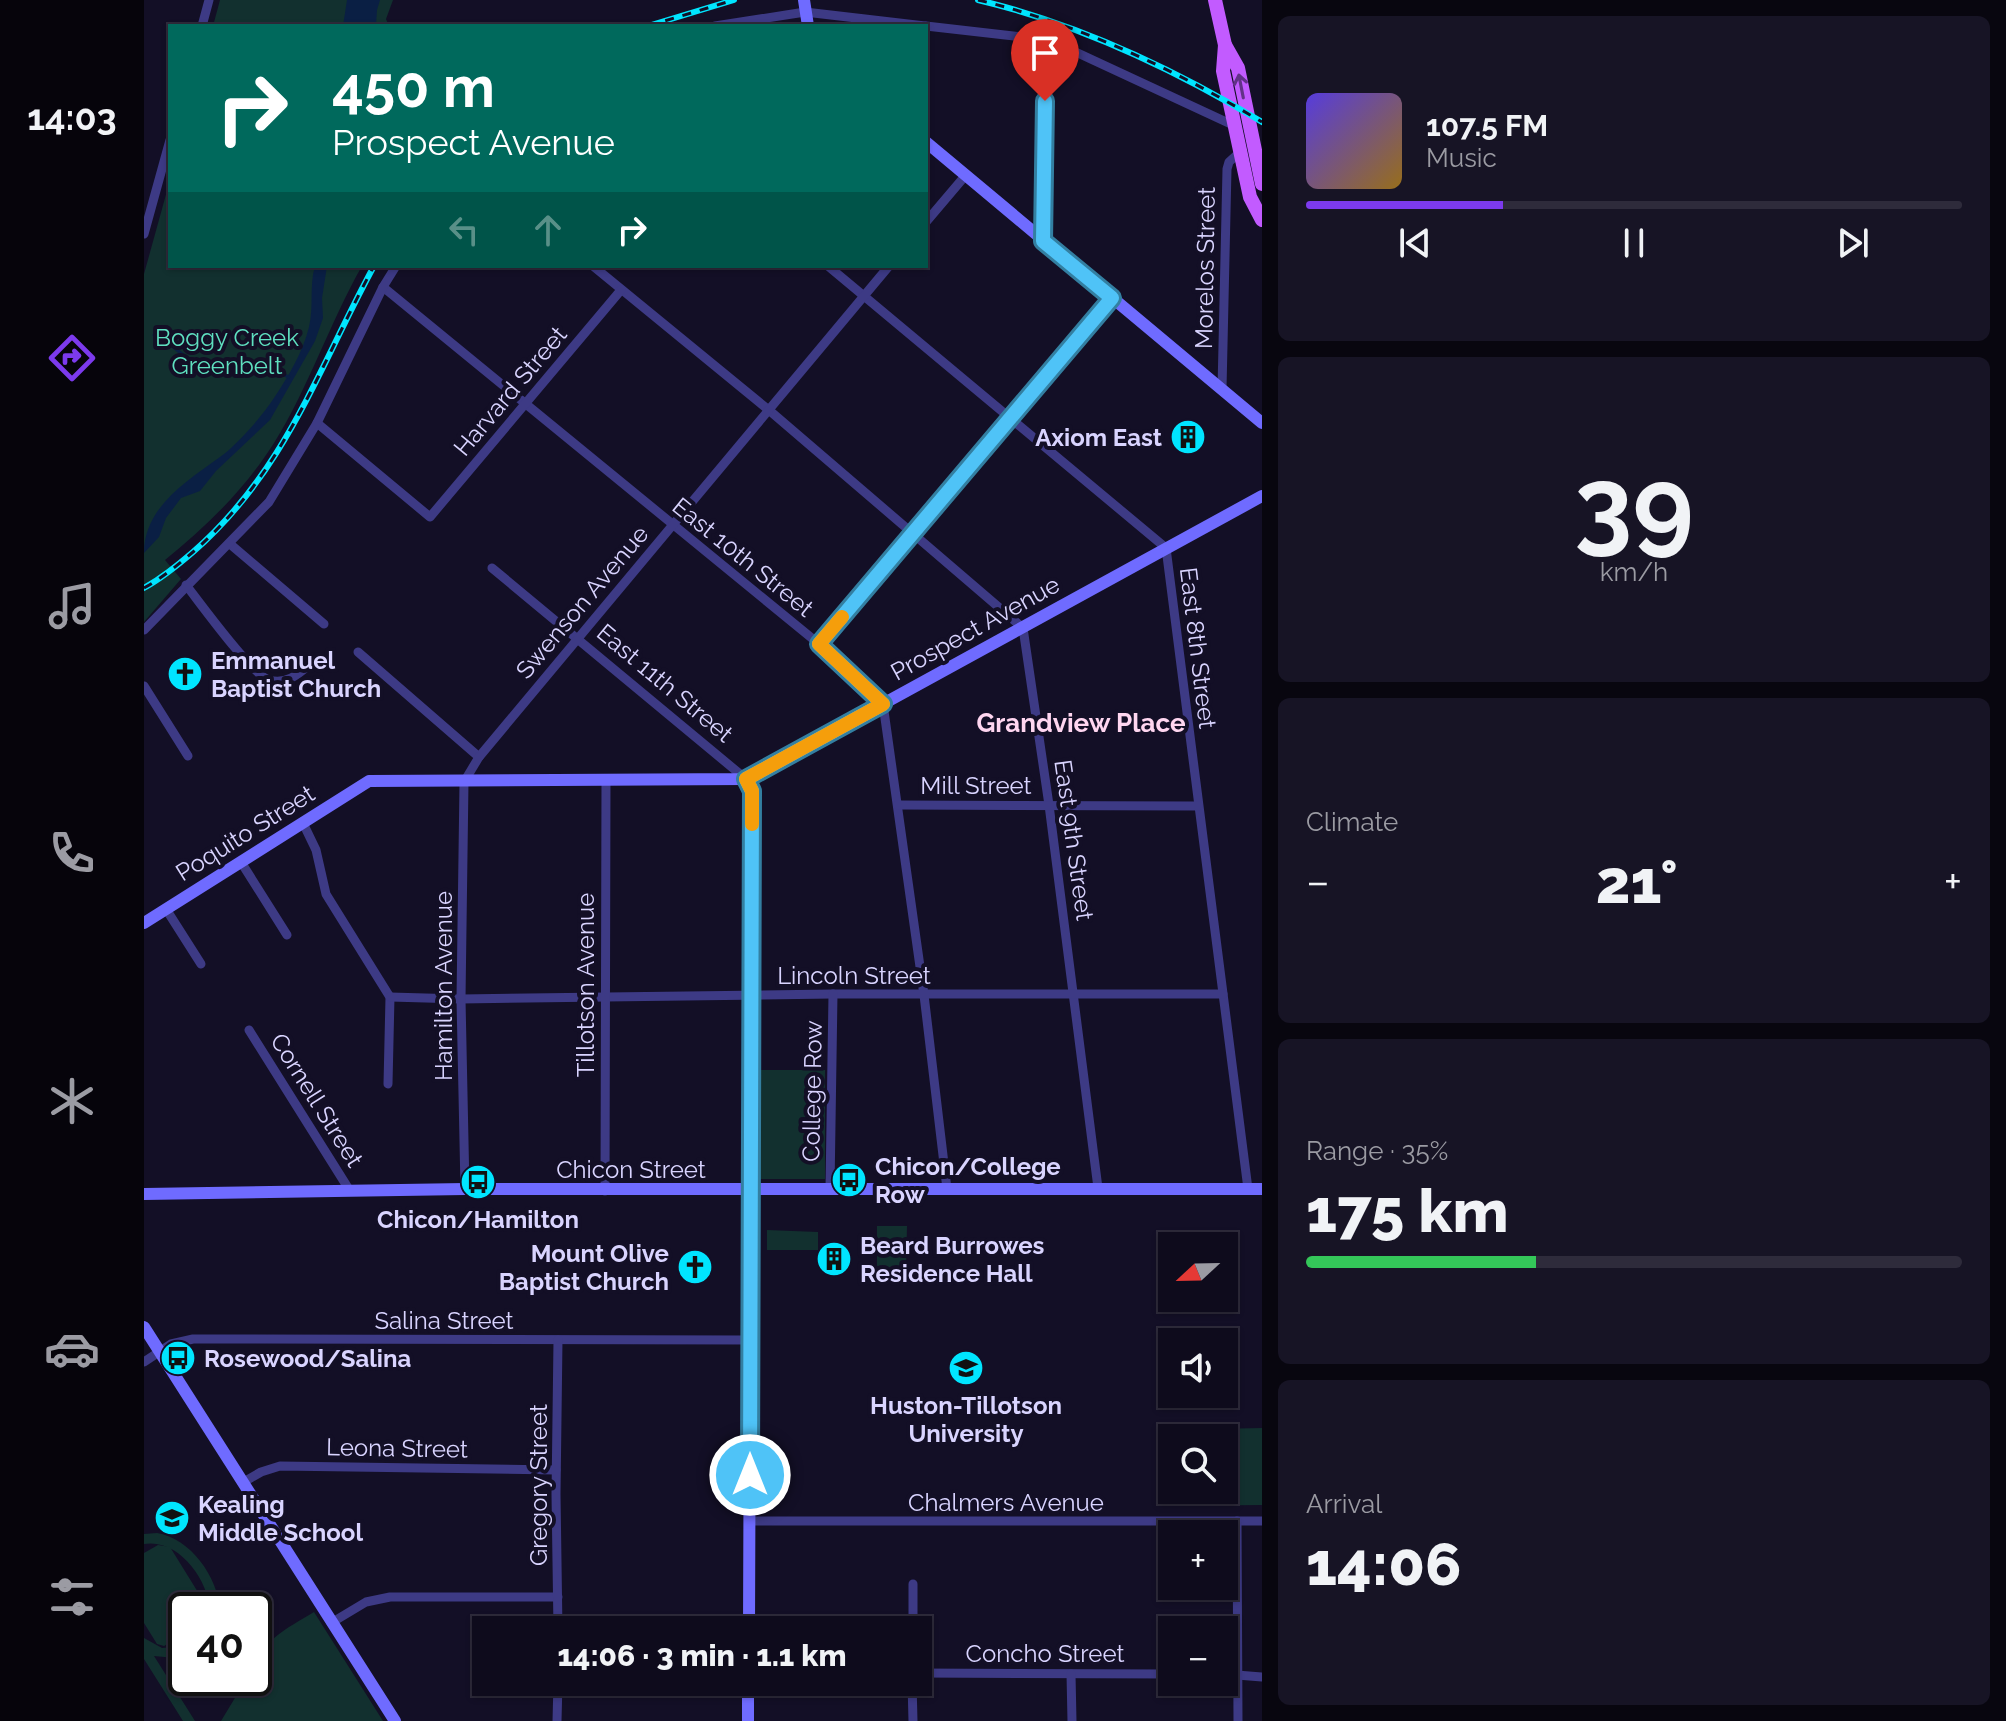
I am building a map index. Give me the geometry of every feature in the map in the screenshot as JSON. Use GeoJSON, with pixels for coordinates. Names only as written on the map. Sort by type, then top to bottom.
{"type":"FeatureCollection","features":[{"type":"Feature","properties":{"kind":"main road"},"geometry":{"type":"LineString","coordinates":[[1215,0],[1225,45],[1223,71],[1240,152],[1250,197],[1262,220]]}},
{"type":"Feature","properties":{"kind":"main road"},"geometry":{"type":"LineString","coordinates":[[1225,45],[1238,68],[1258,144],[1262,184]]}},
{"type":"Feature","properties":{"kind":"street"},"geometry":{"type":"LineString","coordinates":[[203,24],[209,0]]}},
{"type":"Feature","properties":{"kind":"street"},"geometry":{"type":"LineString","coordinates":[[724,24],[804,6],[914,24]]}},
{"type":"Feature","properties":{"kind":"street"},"geometry":{"type":"LineString","coordinates":[[928,26],[1023,37],[1067,48],[1235,126]]}},
{"type":"Feature","properties":{"kind":"street"},"geometry":{"type":"LineString","coordinates":[[1043,241],[1046,43]]}},
{"type":"Feature","properties":{"kind":"street"},"geometry":{"type":"LineString","coordinates":[[928,144],[1262,423]]}},
{"type":"Feature","properties":{"kind":"street"},"geometry":{"type":"LineString","coordinates":[[144,234],[168,147]]}},
{"type":"Feature","properties":{"kind":"street","name":"Morelos Street"},"geometry":{"type":"LineString","coordinates":[[1222,389],[1227,169],[1229,162],[1240,152]]}},
{"type":"Feature","properties":{"kind":"street"},"geometry":{"type":"LineString","coordinates":[[928,220],[965,176]]}},
{"type":"Feature","properties":{"kind":"street"},"geometry":{"type":"LineString","coordinates":[[144,630],[269,502],[317,423],[395,268]]}},
{"type":"Feature","properties":{"kind":"street"},"geometry":{"type":"LineString","coordinates":[[595,268],[770,411],[1023,628]]}},
{"type":"Feature","properties":{"kind":"street","name":"East 8th Street"},"geometry":{"type":"LineString","coordinates":[[830,268],[1166,548],[1248,1189]]}},
{"type":"Feature","properties":{"kind":"street","name":"Swenson Avenue"},"geometry":{"type":"LineString","coordinates":[[464,782],[479,757],[887,268]]}},
{"type":"Feature","properties":{"kind":"street","name":"East 10th Street"},"geometry":{"type":"LineString","coordinates":[[383,287],[819,644],[883,704]]}},
{"type":"Feature","properties":{"kind":"street","name":"Harvard Street"},"geometry":{"type":"LineString","coordinates":[[317,423],[430,517],[621,290]]}},
{"type":"Feature","properties":{"kind":"street"},"geometry":{"type":"LineString","coordinates":[[819,644],[1112,298]]}},
{"type":"Feature","properties":{"kind":"street","name":"Prospect Avenue"},"geometry":{"type":"LineString","coordinates":[[369,781],[746,779],[1262,496]]}},
{"type":"Feature","properties":{"kind":"street"},"geometry":{"type":"LineString","coordinates":[[230,544],[324,624]]}},
{"type":"Feature","properties":{"kind":"street","name":"East 11th Street"},"geometry":{"type":"LineString","coordinates":[[492,568],[746,779]]}},
{"type":"Feature","properties":{"kind":"street"},"geometry":{"type":"LineString","coordinates":[[186,585],[259,675],[278,682],[291,679],[309,665]]}},
{"type":"Feature","properties":{"kind":"street","name":"East 9th Street"},"geometry":{"type":"LineString","coordinates":[[1023,628],[1098,1188]]}},
{"type":"Feature","properties":{"kind":"street"},"geometry":{"type":"LineString","coordinates":[[358,652],[479,757]]}},
{"type":"Feature","properties":{"kind":"street"},"geometry":{"type":"LineString","coordinates":[[144,686],[188,756]]}},
{"type":"Feature","properties":{"kind":"street"},"geometry":{"type":"LineString","coordinates":[[883,704],[924,995],[947,1189]]}},
{"type":"Feature","properties":{"kind":"street","name":"Tillotson Avenue"},"geometry":{"type":"LineString","coordinates":[[605,1191],[606,779]]}},
{"type":"Feature","properties":{"kind":"street"},"geometry":{"type":"LineString","coordinates":[[746,779],[752,791],[749,1616]]}},
{"type":"Feature","properties":{"kind":"street","name":"Poquito Street"},"geometry":{"type":"LineString","coordinates":[[144,923],[369,781]]}},
{"type":"Feature","properties":{"kind":"street","name":"Hamilton Avenue"},"geometry":{"type":"LineString","coordinates":[[464,782],[461,999],[465,1189]]}},
{"type":"Feature","properties":{"kind":"street","name":"Mill Street"},"geometry":{"type":"LineString","coordinates":[[898,805],[1198,806]]}},
{"type":"Feature","properties":{"kind":"street"},"geometry":{"type":"LineString","coordinates":[[303,823],[316,850],[326,894],[390,997],[388,1084]]}},
{"type":"Feature","properties":{"kind":"street"},"geometry":{"type":"LineString","coordinates":[[241,862],[287,935]]}},
{"type":"Feature","properties":{"kind":"street"},"geometry":{"type":"LineString","coordinates":[[166,909],[201,964]]}},
{"type":"Feature","properties":{"kind":"street","name":"College Row"},"geometry":{"type":"LineString","coordinates":[[830,1189],[833,994]]}},
{"type":"Feature","properties":{"kind":"street","name":"Lincoln Street"},"geometry":{"type":"LineString","coordinates":[[390,997],[1223,994]]}},
{"type":"Feature","properties":{"kind":"street","name":"Cornell Street"},"geometry":{"type":"LineString","coordinates":[[249,1030],[350,1191]]}},
{"type":"Feature","properties":{"kind":"street","name":"Chicon Street"},"geometry":{"type":"LineString","coordinates":[[144,1194],[465,1189],[1262,1189]]}},
{"type":"Feature","properties":{"kind":"street"},"geometry":{"type":"LineString","coordinates":[[144,1327],[395,1721]]}},
{"type":"Feature","properties":{"kind":"street","name":"Salina Street"},"geometry":{"type":"LineString","coordinates":[[144,1362],[175,1342],[193,1339],[751,1340]]}},
{"type":"Feature","properties":{"kind":"street","name":"Gregory Street"},"geometry":{"type":"LineString","coordinates":[[558,1340],[558,1616]]}},
{"type":"Feature","properties":{"kind":"street","name":"Leona Street"},"geometry":{"type":"LineString","coordinates":[[242,1483],[280,1466],[556,1470]]}},
{"type":"Feature","properties":{"kind":"street","name":"Chalmers Avenue"},"geometry":{"type":"LineString","coordinates":[[750,1521],[1158,1521]]}},
{"type":"Feature","properties":{"kind":"street","name":"Chalmers Avenue"},"geometry":{"type":"LineString","coordinates":[[1238,1521],[1262,1521]]}},
{"type":"Feature","properties":{"kind":"street"},"geometry":{"type":"LineString","coordinates":[[913,1584],[913,1616]]}},
{"type":"Feature","properties":{"kind":"street"},"geometry":{"type":"LineString","coordinates":[[331,1623],[366,1602],[380,1598],[558,1597]]}},
{"type":"Feature","properties":{"kind":"street","name":"Concho Street"},"geometry":{"type":"LineString","coordinates":[[932,1673],[1158,1674]]}},
{"type":"Feature","properties":{"kind":"street"},"geometry":{"type":"LineString","coordinates":[[1071,1674],[1072,1721]]}},
{"type":"Feature","properties":{"kind":"street"},"geometry":{"type":"LineString","coordinates":[[1238,1674],[1262,1677]]}},
{"type":"Feature","properties":{"kind":"street"},"geometry":{"type":"LineString","coordinates":[[557,1721],[558,1696]]}},
{"type":"Feature","properties":{"kind":"street"},"geometry":{"type":"LineString","coordinates":[[748,1696],[748,1721]]}},
{"type":"Feature","properties":{"kind":"street"},"geometry":{"type":"LineString","coordinates":[[912,1696],[913,1721]]}},
{"type":"Feature","properties":{"kind":"street"},"geometry":{"type":"LineString","coordinates":[[1238,1696],[1238,1721]]}},
{"type":"Feature","properties":{"kind":"green space"},"geometry":{"type":"Polygon","coordinates":[[[220,0],[393,0],[386,19],[388,24],[214,24],[220,0]]]}},
{"type":"Feature","properties":{"kind":"green space","name":"Boggy Creek Greenbelt"},"geometry":{"type":"Polygon","coordinates":[[[168,187],[168,268],[361,268],[274,443],[251,476],[224,506],[165,560],[181,579],[144,622],[144,274],[168,187]]]}},
{"type":"Feature","properties":{"kind":"green space"},"geometry":{"type":"Polygon","coordinates":[[[759,1070],[825,1070],[825,1179],[759,1179],[759,1070]]]}},
{"type":"Feature","properties":{"kind":"green space"},"geometry":{"type":"Polygon","coordinates":[[[877,1226],[907,1226],[906,1270],[877,1270],[877,1226]]]}},
{"type":"Feature","properties":{"kind":"green space"},"geometry":{"type":"Polygon","coordinates":[[[767,1230],[818,1232],[818,1250],[767,1250],[767,1230]]]}},
{"type":"Feature","properties":{"kind":"green space"},"geometry":{"type":"Polygon","coordinates":[[[1238,1428],[1262,1428],[1262,1505],[1166,1506],[1238,1504],[1238,1428]]]}},
{"type":"Feature","properties":{"kind":"green space"},"geometry":{"type":"Polygon","coordinates":[[[157,1533],[180,1542],[208,1572],[216,1592],[206,1592],[197,1574],[179,1554],[168,1547],[144,1544],[144,1534],[157,1533]]]}},
{"type":"Feature","properties":{"kind":"green space"},"geometry":{"type":"Polygon","coordinates":[[[158,1545],[170,1547],[198,1592],[168,1592],[168,1644],[164,1646],[157,1644],[144,1623],[144,1553],[158,1545]]]}},
{"type":"Feature","properties":{"kind":"green space"},"geometry":{"type":"Polygon","coordinates":[[[314,1612],[383,1721],[221,1721],[236,1696],[272,1696],[272,1640],[314,1612]]]}},
{"type":"Feature","properties":{"kind":"green space"},"geometry":{"type":"Polygon","coordinates":[[[144,1638],[162,1648],[168,1648],[168,1657],[154,1656],[168,1678],[168,1696],[179,1696],[195,1721],[183,1721],[144,1659],[144,1638]]]}},
{"type":"Feature","properties":{"kind":"water"},"geometry":{"type":"Polygon","coordinates":[[[347,0],[380,0],[376,24],[343,24],[347,0]]]}},
{"type":"Feature","properties":{"kind":"water"},"geometry":{"type":"Polygon","coordinates":[[[315,268],[327,268],[322,298],[323,318],[315,341],[270,420],[216,471],[200,491],[181,498],[166,518],[159,537],[144,553],[151,522],[159,509],[181,486],[242,438],[285,382],[309,327],[315,268]]]}},
{"type":"Feature","properties":{"kind":"waterway"},"geometry":{"type":"LineString","coordinates":[[154,335],[202,370],[227,369],[239,357],[289,377]]}},
{"type":"Feature","properties":{"kind":"railway"},"geometry":{"type":"LineString","coordinates":[[655,24],[734,0]]}},
{"type":"Feature","properties":{"kind":"railway"},"geometry":{"type":"LineString","coordinates":[[978,0],[1053,22],[1125,50],[1195,84],[1262,122]]}},
{"type":"Feature","properties":{"kind":"railway"},"geometry":{"type":"LineString","coordinates":[[144,588],[193,552],[225,521],[252,488],[297,418],[373,268]]}},
{"type":"Feature","properties":{"kind":"slow traffic"},"geometry":{"type":"LineString","coordinates":[[752,824],[752,791],[746,779],[883,704],[819,644],[842,617]]}},
{"type":"Feature","properties":{"kind":"place","name":"Axiom East"},"geometry":{"type":"Point","coordinates":[1188,437]}},
{"type":"Feature","properties":{"kind":"place","name":"Emmanuel Baptist Church"},"geometry":{"type":"Point","coordinates":[185,674]}},
{"type":"Feature","properties":{"kind":"place","name":"Chicon/College Row"},"geometry":{"type":"Point","coordinates":[849,1180]}},
{"type":"Feature","properties":{"kind":"place","name":"Chicon/Hamilton"},"geometry":{"type":"Point","coordinates":[478,1182]}},
{"type":"Feature","properties":{"kind":"place","name":"Beard Burrowes Residence Hall"},"geometry":{"type":"Point","coordinates":[834,1259]}},
{"type":"Feature","properties":{"kind":"place","name":"Mount Olive Baptist Church"},"geometry":{"type":"Point","coordinates":[695,1267]}},
{"type":"Feature","properties":{"kind":"place","name":"Rosewood/Salina"},"geometry":{"type":"Point","coordinates":[178,1358]}},
{"type":"Feature","properties":{"kind":"place","name":"Huston-Tillotson University"},"geometry":{"type":"Point","coordinates":[966,1368]}},
{"type":"Feature","properties":{"kind":"place","name":"Kealing Middle School"},"geometry":{"type":"Point","coordinates":[172,1518]}},
{"type":"Feature","properties":{"kind":"district","name":"Grandview Place"},"geometry":{"type":"Point","coordinates":[1081,723]}},
{"type":"Feature","properties":{"kind":"route"},"geometry":{"type":"LineString","coordinates":[[750,1475],[752,791],[746,779],[883,704],[819,644],[1112,298],[1043,241],[1045,101]]}}]}
